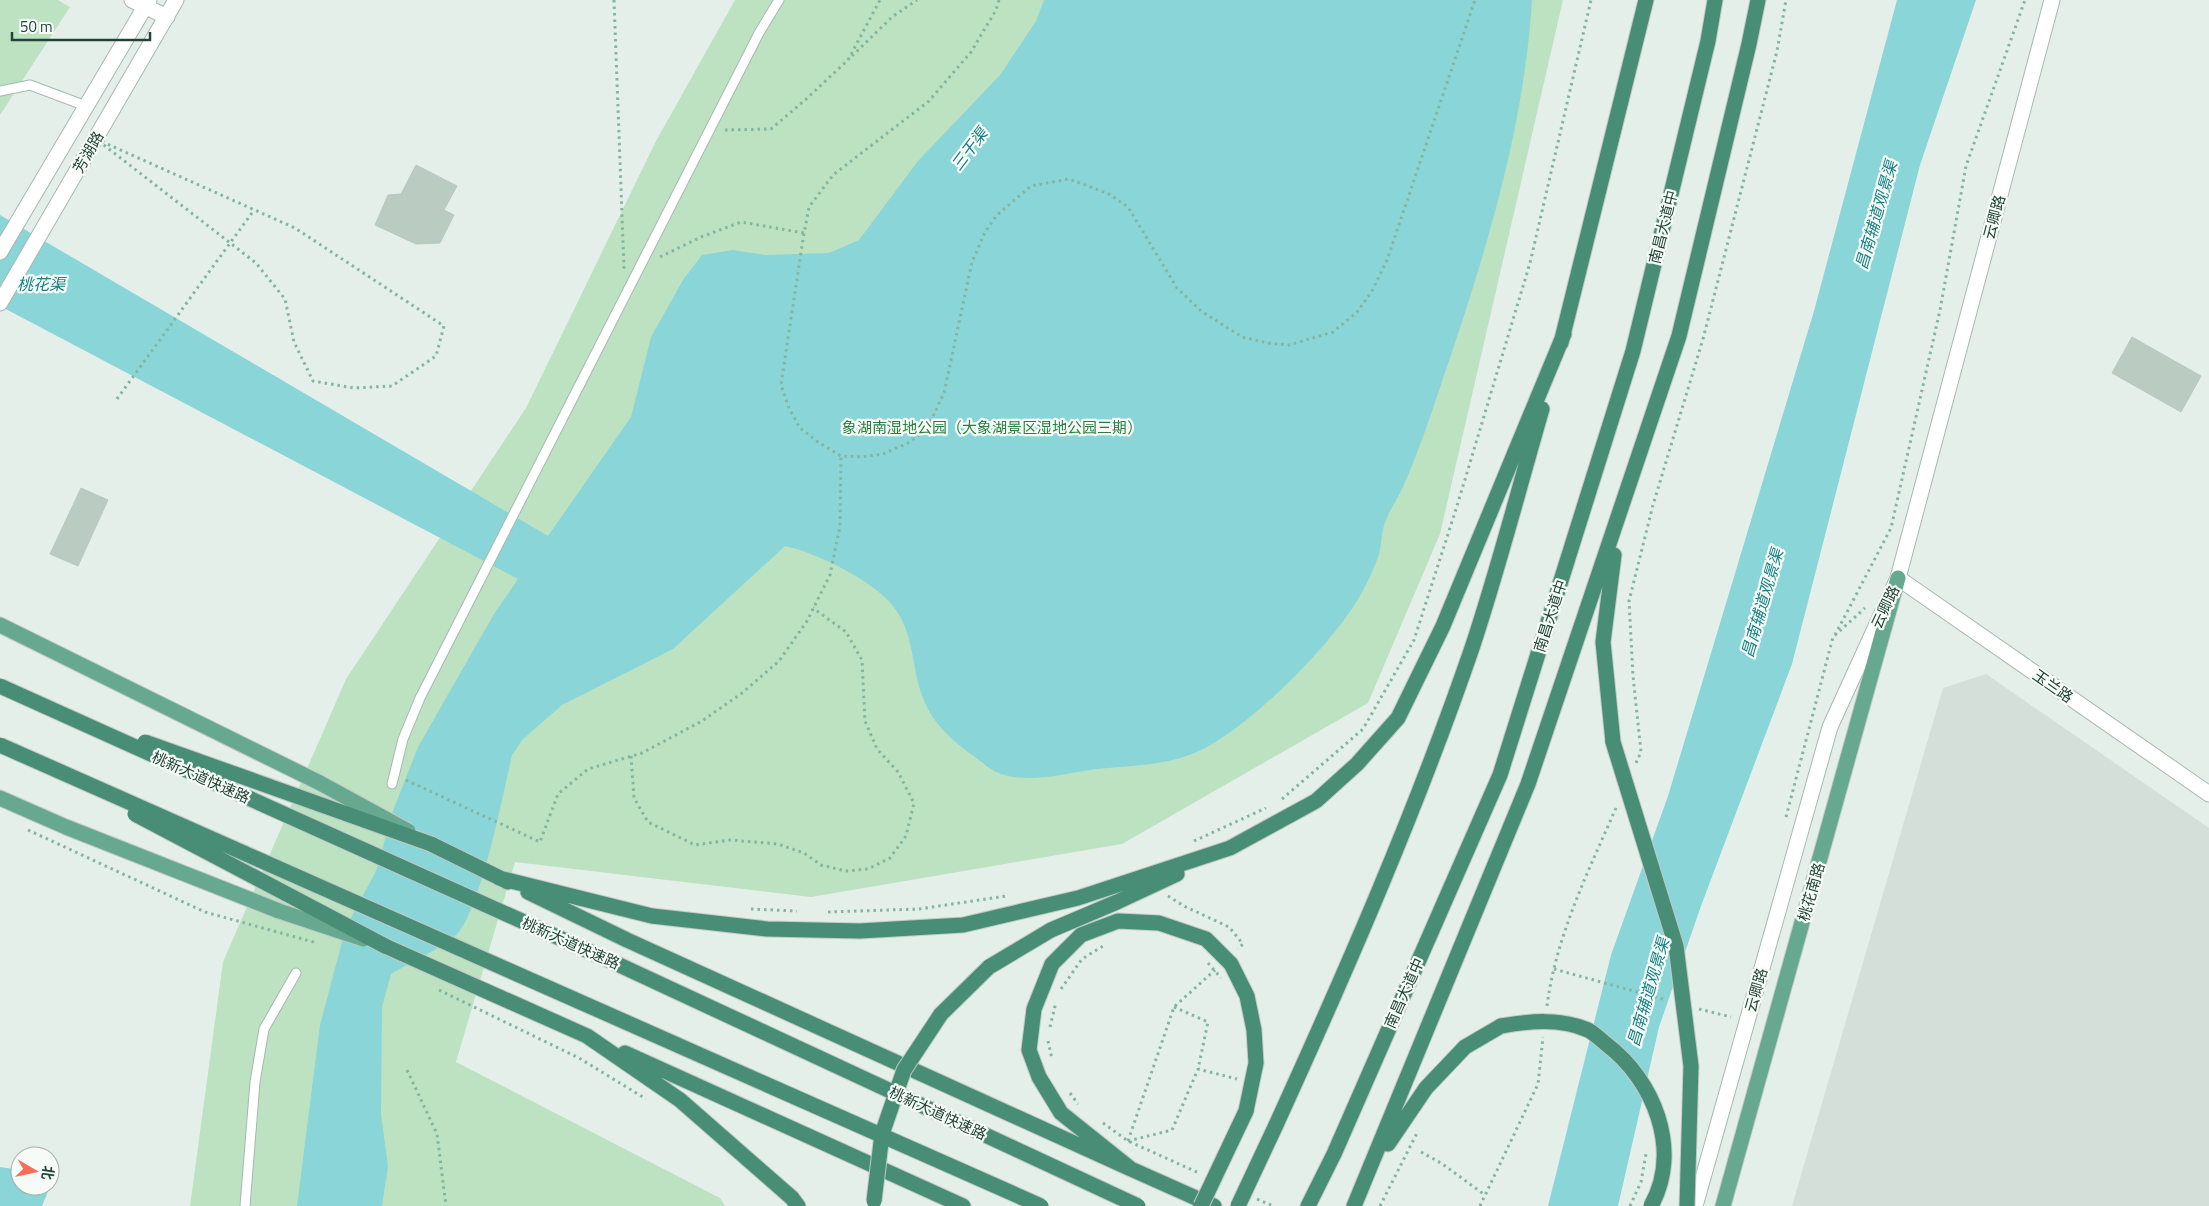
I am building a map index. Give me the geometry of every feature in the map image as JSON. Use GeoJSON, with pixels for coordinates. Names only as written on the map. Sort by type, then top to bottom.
{"type":"FeatureCollection","features":[{"type":"Feature","properties":{"kind":"highway"},"geometry":{"type":"LineString","coordinates":[[1238,1206],[1356,950],[1418,794],[1472,647],[1564,334],[1646,0]]}},
{"type":"Feature","properties":{"kind":"highway","name":"南昌大道中"},"geometry":{"type":"LineString","coordinates":[[1308,1206],[1334,1154],[1500,774],[1633,351],[1706,50],[1715,0]]}},
{"type":"Feature","properties":{"kind":"highway"},"geometry":{"type":"LineString","coordinates":[[1687,1206],[1691,1066],[1676,946],[1613,742],[1603,642],[1612,562],[1679,336],[1758,0]]}},
{"type":"Feature","properties":{"kind":"highway"},"geometry":{"type":"LineString","coordinates":[[875,1206],[882,1134],[904,1070],[941,1014],[989,967],[1051,930],[1117,902],[1230,848],[1316,801],[1357,764],[1398,718],[1443,626],[1564,334]]}},
{"type":"Feature","properties":{"kind":"highway"},"geometry":{"type":"LineString","coordinates":[[1354,1206],[1370,1172],[1528,784],[1679,336]]}},
{"type":"Feature","properties":{"kind":"highway","name":"桃新大道快速路"},"geometry":{"type":"LineString","coordinates":[[0,686],[606,959],[1138,1206]]}},
{"type":"Feature","properties":{"kind":"highway"},"geometry":{"type":"LineString","coordinates":[[39,704],[431,844],[627,940],[1214,1206]]}},
{"type":"Feature","properties":{"kind":"highway"},"geometry":{"type":"LineString","coordinates":[[0,745],[1041,1206]]}},
{"type":"Feature","properties":{"kind":"highway"},"geometry":{"type":"LineString","coordinates":[[16,752],[385,946],[460,978],[736,1105],[963,1206]]}},
{"type":"Feature","properties":{"kind":"highway"},"geometry":{"type":"LineString","coordinates":[[500,878],[652,916],[767,929],[860,931],[963,925],[1078,898],[1230,848]]}},
{"type":"Feature","properties":{"kind":"highway"},"geometry":{"type":"LineString","coordinates":[[1131,1169],[1061,1113],[1039,1077],[1029,1050],[1034,1009],[1052,964],[1081,935],[1118,921],[1159,923],[1206,939],[1231,964],[1247,996],[1254,1030],[1256,1064],[1246,1111],[1201,1206]]}},
{"type":"Feature","properties":{"kind":"highway"},"geometry":{"type":"LineString","coordinates":[[1370,1172],[1426,1088],[1465,1047],[1501,1026],[1529,1021],[1554,1022],[1588,1030],[1620,1054],[1647,1088],[1662,1128],[1665,1163],[1651,1206]]}},
{"type":"Feature","properties":{"kind":"highway"},"geometry":{"type":"LineString","coordinates":[[587,1036],[680,1100],[792,1198],[798,1206]]}},
{"type":"Feature","properties":{"kind":"main road","name":"桃花南路"},"geometry":{"type":"LineString","coordinates":[[1724,1206],[1898,578]]}},
{"type":"Feature","properties":{"kind":"main road"},"geometry":{"type":"LineString","coordinates":[[0,625],[320,783],[431,844]]}},
{"type":"Feature","properties":{"kind":"main road"},"geometry":{"type":"LineString","coordinates":[[0,798],[66,827],[279,911],[385,946]]}},
{"type":"Feature","properties":{"kind":"street"},"geometry":{"type":"LineString","coordinates":[[132,0],[147,4],[167,17]]}},
{"type":"Feature","properties":{"kind":"street","name":"芳湖路"},"geometry":{"type":"LineString","coordinates":[[0,303],[176,0]]}},
{"type":"Feature","properties":{"kind":"street","name":"云卿路"},"geometry":{"type":"LineString","coordinates":[[1695,1206],[1830,727],[1898,578],[2052,0]]}},
{"type":"Feature","properties":{"kind":"street","name":"芳湖路"},"geometry":{"type":"LineString","coordinates":[[0,252],[28,201],[147,4]]}},
{"type":"Feature","properties":{"kind":"street","name":"玉兰路"},"geometry":{"type":"LineString","coordinates":[[1898,578],[2209,794]]}},
{"type":"Feature","properties":{"kind":"lane"},"geometry":{"type":"LineString","coordinates":[[393,779],[403,739],[420,698],[759,33],[779,0]]}},
{"type":"Feature","properties":{"kind":"lane"},"geometry":{"type":"LineString","coordinates":[[0,90],[30,85],[86,106]]}},
{"type":"Feature","properties":{"kind":"lane"},"geometry":{"type":"LineString","coordinates":[[246,1206],[255,1082],[264,1029],[296,973]]}},
{"type":"Feature","properties":{"kind":"path"},"geometry":{"type":"LineString","coordinates":[[614,0],[624,296]]}},
{"type":"Feature","properties":{"kind":"path"},"geometry":{"type":"LineString","coordinates":[[848,60],[880,0]]}},
{"type":"Feature","properties":{"kind":"path"},"geometry":{"type":"LineString","coordinates":[[709,131],[770,129],[848,60],[892,17],[917,0]]}},
{"type":"Feature","properties":{"kind":"path"},"geometry":{"type":"LineString","coordinates":[[999,0],[996,10],[971,52],[929,101],[833,175],[810,207],[804,233],[781,384],[789,408],[800,428],[818,442],[842,456],[861,458],[883,454],[908,443],[927,429],[944,393],[972,262],[985,232],[997,215],[1031,186],[1069,179],[1109,194],[1128,207],[1177,288],[1201,311],[1242,338],[1289,346],[1333,332],[1357,312],[1372,291],[1387,260],[1475,0]]}},
{"type":"Feature","properties":{"kind":"path"},"geometry":{"type":"LineString","coordinates":[[1279,802],[1363,729],[1414,640],[1457,506],[1530,263],[1591,0]]}},
{"type":"Feature","properties":{"kind":"path"},"geometry":{"type":"LineString","coordinates":[[1633,770],[1641,752],[1633,676],[1629,601],[1653,505],[1702,339],[1777,51],[1786,0]]}},
{"type":"Feature","properties":{"kind":"path"},"geometry":{"type":"LineString","coordinates":[[1833,637],[1891,528],[1940,310],[1966,166],[2025,0]]}},
{"type":"Feature","properties":{"kind":"path"},"geometry":{"type":"LineString","coordinates":[[96,138],[295,228],[444,326],[436,356],[392,386],[354,388],[313,381],[294,342],[285,300],[256,263],[96,138]]}},
{"type":"Feature","properties":{"kind":"path"},"geometry":{"type":"LineString","coordinates":[[117,399],[254,210]]}},
{"type":"Feature","properties":{"kind":"path"},"geometry":{"type":"LineString","coordinates":[[640,267],[701,237],[741,222],[804,233]]}},
{"type":"Feature","properties":{"kind":"path"},"geometry":{"type":"LineString","coordinates":[[393,779],[540,842],[558,794],[588,770],[642,752],[702,721],[742,693],[780,661],[813,608],[830,575],[840,526],[842,456]]}},
{"type":"Feature","properties":{"kind":"path"},"geometry":{"type":"LineString","coordinates":[[631,756],[634,798],[648,822],[695,845],[730,840],[778,844],[804,852],[821,865],[846,871],[868,869],[890,858],[906,836],[914,803],[898,772],[877,749],[865,721],[862,660],[846,632],[813,608]]}},
{"type":"Feature","properties":{"kind":"path"},"geometry":{"type":"LineString","coordinates":[[1547,1008],[1554,969],[1568,918],[1618,805]]}},
{"type":"Feature","properties":{"kind":"path"},"geometry":{"type":"LineString","coordinates":[[1189,843],[1270,806]]}},
{"type":"Feature","properties":{"kind":"path"},"geometry":{"type":"LineString","coordinates":[[27,830],[205,912],[319,944]]}},
{"type":"Feature","properties":{"kind":"path"},"geometry":{"type":"LineString","coordinates":[[1162,892],[1184,906],[1229,927],[1243,944],[1235,951]]}},
{"type":"Feature","properties":{"kind":"path"},"geometry":{"type":"LineString","coordinates":[[825,912],[919,909],[1014,894]]}},
{"type":"Feature","properties":{"kind":"path"},"geometry":{"type":"LineString","coordinates":[[743,908],[807,912]]}},
{"type":"Feature","properties":{"kind":"path"},"geometry":{"type":"LineString","coordinates":[[1050,1029],[1058,994],[1082,959],[1106,944]]}},
{"type":"Feature","properties":{"kind":"path"},"geometry":{"type":"LineString","coordinates":[[1203,956],[1220,978]]}},
{"type":"Feature","properties":{"kind":"path"},"geometry":{"type":"LineString","coordinates":[[1128,1141],[1174,1007],[1218,967]]}},
{"type":"Feature","properties":{"kind":"path"},"geometry":{"type":"LineString","coordinates":[[1554,969],[1676,1002]]}},
{"type":"Feature","properties":{"kind":"path"},"geometry":{"type":"LineString","coordinates":[[437,989],[579,1058],[655,1104]]}},
{"type":"Feature","properties":{"kind":"path"},"geometry":{"type":"LineString","coordinates":[[1128,1141],[1172,1130],[1198,1069],[1208,1022],[1174,1007]]}},
{"type":"Feature","properties":{"kind":"path"},"geometry":{"type":"LineString","coordinates":[[1695,1008],[1732,1018]]}},
{"type":"Feature","properties":{"kind":"path"},"geometry":{"type":"LineString","coordinates":[[1480,1206],[1538,1084],[1545,1027]]}},
{"type":"Feature","properties":{"kind":"path"},"geometry":{"type":"LineString","coordinates":[[1047,1038],[1054,1067]]}},
{"type":"Feature","properties":{"kind":"path"},"geometry":{"type":"LineString","coordinates":[[1198,1069],[1239,1079]]}},
{"type":"Feature","properties":{"kind":"path"},"geometry":{"type":"LineString","coordinates":[[407,1070],[437,1134],[446,1206]]}},
{"type":"Feature","properties":{"kind":"path"},"geometry":{"type":"LineString","coordinates":[[1069,1091],[1079,1107]]}},
{"type":"Feature","properties":{"kind":"path"},"geometry":{"type":"LineString","coordinates":[[1096,1118],[1128,1141],[1200,1173]]}},
{"type":"Feature","properties":{"kind":"path"},"geometry":{"type":"LineString","coordinates":[[1380,1206],[1421,1126]]}},
{"type":"Feature","properties":{"kind":"path"},"geometry":{"type":"LineString","coordinates":[[1630,1206],[1641,1182],[1645,1146]]}},
{"type":"Feature","properties":{"kind":"path"},"geometry":{"type":"LineString","coordinates":[[1421,1152],[1485,1195]]}},
{"type":"Feature","properties":{"kind":"path"},"geometry":{"type":"LineString","coordinates":[[1255,1198],[1273,1206]]}},
{"type":"Feature","properties":{"kind":"shaded area"},"geometry":{"type":"Polygon","coordinates":[[[1986,674],[2209,828],[2209,1206],[1792,1206],[1943,688],[1986,674]]]}},
{"type":"Feature","properties":{"kind":"green space"},"geometry":{"type":"Polygon","coordinates":[[[0,0],[58,0],[70,7],[0,115],[0,0]]]}},
{"type":"Feature","properties":{"kind":"green space","name":"象湖南湿地公园（大象湖景区湿地公园三期）"},"geometry":{"type":"Polygon","coordinates":[[[735,0],[1563,0],[1440,534],[1368,703],[1122,844],[811,897],[515,862],[456,1062],[720,1198],[725,1206],[190,1206],[223,962],[346,679],[526,408],[656,141],[735,0]]]}},
{"type":"Feature","properties":{"kind":"water"},"geometry":{"type":"Polygon","coordinates":[[[1044,0],[1532,0],[1528,45],[1514,134],[1480,266],[1422,438],[1402,489],[1384,524],[1379,554],[1374,567],[1355,604],[1326,642],[1287,684],[1245,721],[1224,737],[1205,748],[1166,762],[1153,764],[1097,769],[1049,777],[1012,777],[994,771],[972,755],[950,737],[932,716],[919,687],[905,628],[900,616],[884,596],[843,569],[812,554],[785,546],[673,649],[562,705],[522,740],[512,755],[490,850],[474,903],[465,923],[456,935],[449,940],[391,974],[382,1007],[381,1114],[388,1166],[382,1206],[297,1206],[320,1025],[346,927],[376,871],[394,808],[418,747],[494,614],[518,579],[0,306],[0,215],[548,536],[631,417],[651,337],[683,280],[702,255],[733,250],[765,255],[829,253],[859,240],[918,161],[1000,75],[1036,21],[1044,0]]]}},
{"type":"Feature","properties":{"kind":"water","name":"昌南辅道观景渠"},"geometry":{"type":"Polygon","coordinates":[[[1897,0],[1976,0],[1920,165],[1792,664],[1701,906],[1659,1027],[1618,1206],[1548,1206],[1611,955],[1668,796],[1814,311],[1897,0]]]}},
{"type":"Feature","properties":{"kind":"water"},"geometry":{"type":"Polygon","coordinates":[[[0,1167],[10,1168],[10,1196],[46,1196],[42,1206],[0,1206],[0,1167]]]}},
{"type":"Feature","properties":{"kind":"building"},"geometry":{"type":"Polygon","coordinates":[[[416,165],[457,186],[444,210],[454,215],[440,243],[416,244],[375,225],[388,195],[401,194],[416,165]]]}},
{"type":"Feature","properties":{"kind":"building"},"geometry":{"type":"Polygon","coordinates":[[[2132,337],[2201,376],[2181,412],[2112,373],[2132,337]]]}},
{"type":"Feature","properties":{"kind":"building"},"geometry":{"type":"Polygon","coordinates":[[[81,488],[108,500],[78,566],[50,554],[81,488]]]}},
{"type":"Feature","properties":{"kind":"water label","name":"三干渠"},"geometry":{"type":"Point","coordinates":[969,149]}},
{"type":"Feature","properties":{"kind":"water label","name":"桃花渠"},"geometry":{"type":"Point","coordinates":[41,284]}}]}
